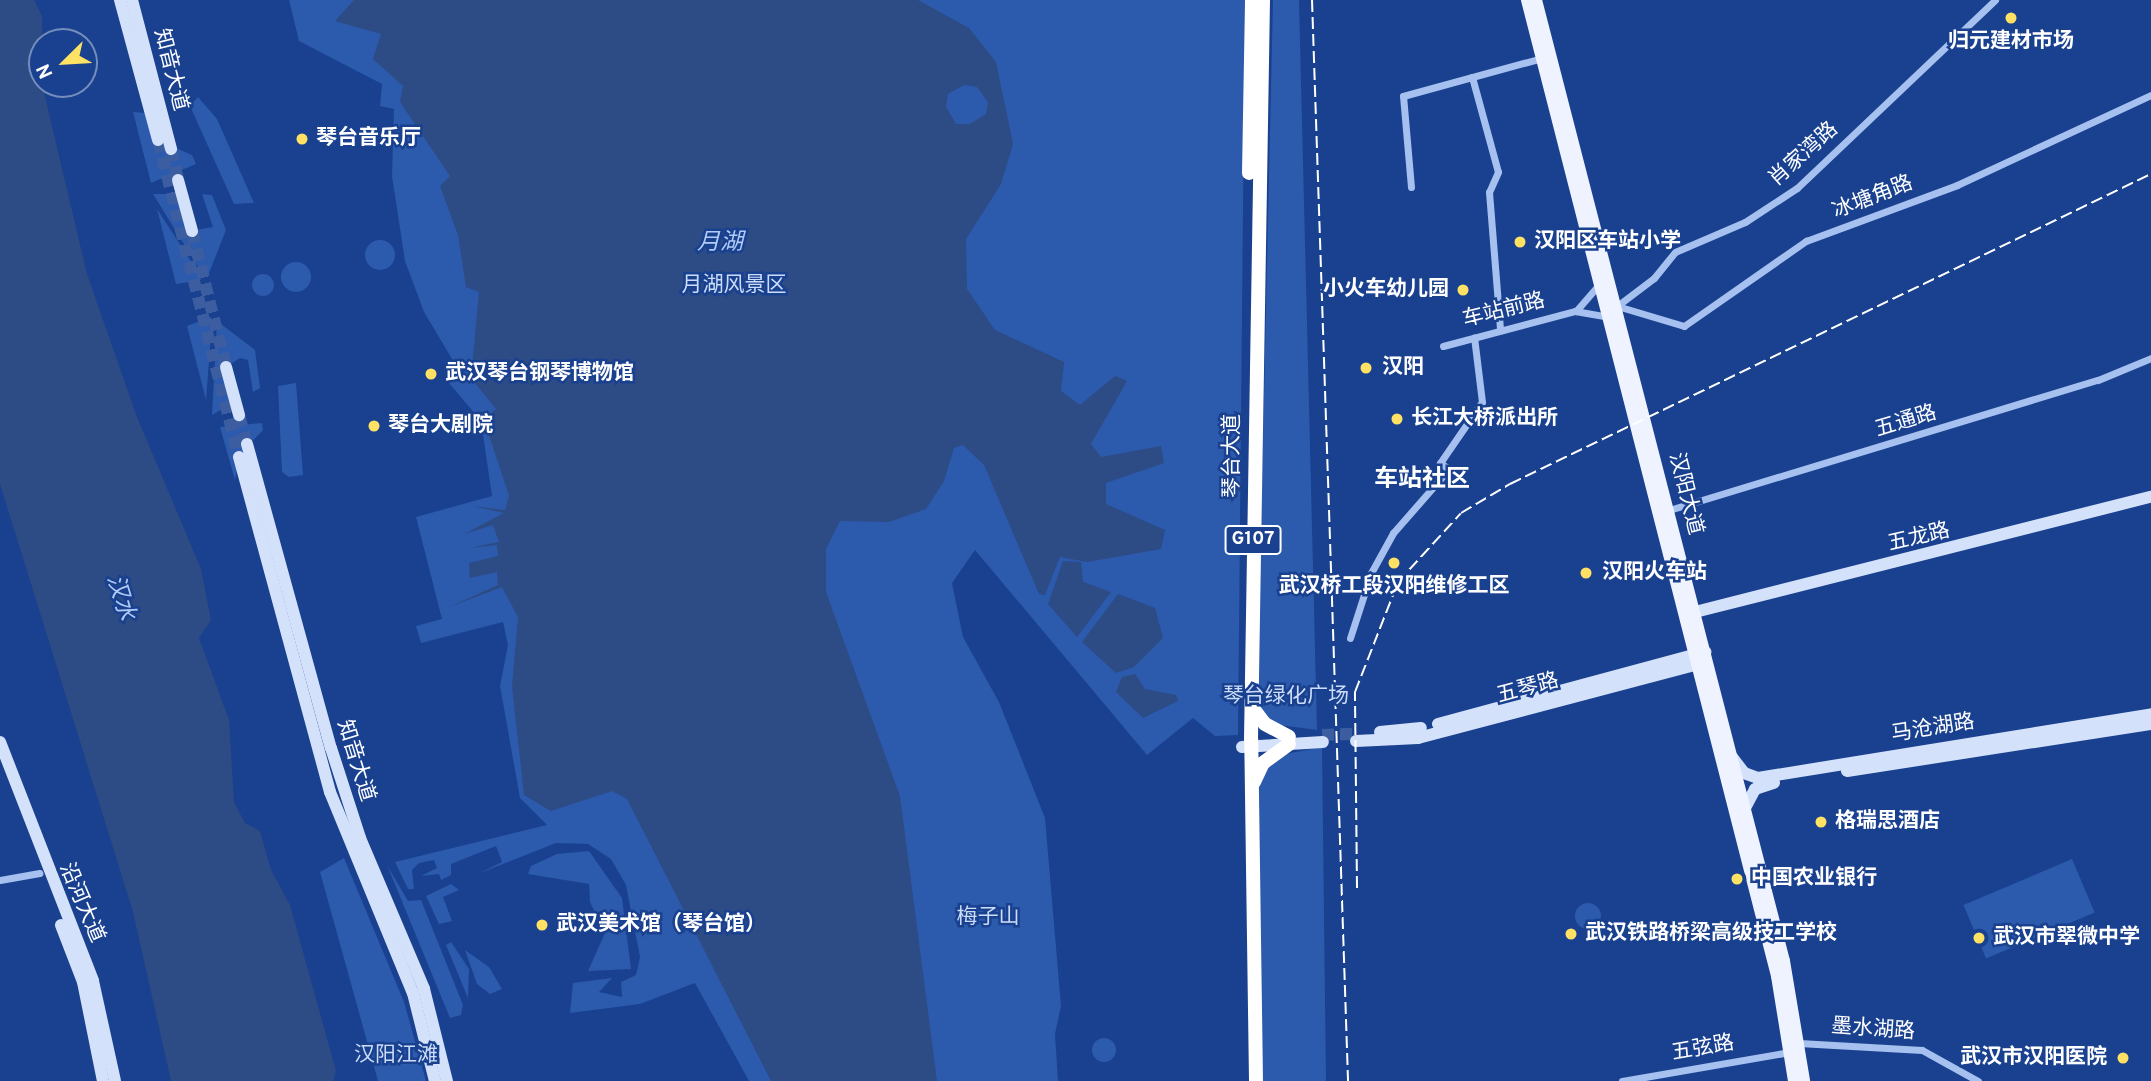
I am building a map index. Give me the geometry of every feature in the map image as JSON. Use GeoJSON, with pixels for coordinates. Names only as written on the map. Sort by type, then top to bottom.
{"type":"FeatureCollection","features":[{"type":"Feature","properties":{"kind":"highway","name":"琴台大道"},"geometry":{"type":"LineString","coordinates":[[1246,1081],[1252,0]]}},
{"type":"Feature","properties":{"kind":"highway","name":"琴台大道"},"geometry":{"type":"LineString","coordinates":[[1256,1081],[1252,790],[1247,743],[1252,707],[1263,0]]}},
{"type":"Feature","properties":{"kind":"highway"},"geometry":{"type":"LineString","coordinates":[[1252,707],[1262,722],[1289,740],[1261,765],[1252,790]]}},
{"type":"Feature","properties":{"kind":"main road","name":"知音大道"},"geometry":{"type":"LineString","coordinates":[[120,0],[158,140]]}},
{"type":"Feature","properties":{"kind":"main road","name":"知音大道"},"geometry":{"type":"LineString","coordinates":[[132,0],[171,149]]}},
{"type":"Feature","properties":{"kind":"main road","name":"汉阳大道"},"geometry":{"type":"LineString","coordinates":[[1527,0],[1700,658],[1804,1081]]}},
{"type":"Feature","properties":{"kind":"main road","name":"汉阳大道"},"geometry":{"type":"LineString","coordinates":[[1536,0],[1695,612],[1700,658],[1732,756],[1745,808],[1795,1048],[1794,1081]]}},
{"type":"Feature","properties":{"kind":"main road"},"geometry":{"type":"LineString","coordinates":[[178,180],[192,231]]}},
{"type":"Feature","properties":{"kind":"main road"},"geometry":{"type":"LineString","coordinates":[[226,367],[239,415]]}},
{"type":"Feature","properties":{"kind":"main road","name":"知音大道"},"geometry":{"type":"LineString","coordinates":[[247,444],[331,748],[360,838],[424,989],[447,1081]]}},
{"type":"Feature","properties":{"kind":"main road","name":"知音大道"},"geometry":{"type":"LineString","coordinates":[[239,457],[330,792],[413,993],[435,1081]]}},
{"type":"Feature","properties":{"kind":"main road","name":"五龙路"},"geometry":{"type":"LineString","coordinates":[[1695,612],[2151,497]]}},
{"type":"Feature","properties":{"kind":"main road","name":"五琴路"},"geometry":{"type":"LineString","coordinates":[[1356,737],[1416,730],[1700,658]]}},
{"type":"Feature","properties":{"kind":"main road","name":"马沧湖路"},"geometry":{"type":"LineString","coordinates":[[1732,756],[1744,773],[1758,778],[2151,714]]}},
{"type":"Feature","properties":{"kind":"main road","name":"马沧湖路"},"geometry":{"type":"LineString","coordinates":[[1745,808],[1755,789],[1768,784],[2151,724]]}},
{"type":"Feature","properties":{"kind":"main road"},"geometry":{"type":"LineString","coordinates":[[1247,743],[1323,738]]}},
{"type":"Feature","properties":{"kind":"main road","name":"沿河大道"},"geometry":{"type":"LineString","coordinates":[[0,742],[93,981],[115,1081]]}},
{"type":"Feature","properties":{"kind":"main road","name":"沿河大道"},"geometry":{"type":"LineString","coordinates":[[0,772],[83,982],[103,1081]]}},
{"type":"Feature","properties":{"kind":"street","name":"肖家湾路"},"geometry":{"type":"LineString","coordinates":[[1617,306],[1654,278],[1675,252],[1745,222],[1797,188],[1995,0]]}},
{"type":"Feature","properties":{"kind":"street"},"geometry":{"type":"LineString","coordinates":[[1411,187],[1402,96],[1542,58]]}},
{"type":"Feature","properties":{"kind":"street"},"geometry":{"type":"LineString","coordinates":[[1472,77],[1498,172],[1489,192],[1500,330]]}},
{"type":"Feature","properties":{"kind":"street","name":"冰塘角路"},"geometry":{"type":"LineString","coordinates":[[1617,306],[1684,326],[1806,241],[1956,185],[2151,95]]}},
{"type":"Feature","properties":{"kind":"street"},"geometry":{"type":"LineString","coordinates":[[1575,311],[1600,282]]}},
{"type":"Feature","properties":{"kind":"street"},"geometry":{"type":"LineString","coordinates":[[1575,311],[1609,317]]}},
{"type":"Feature","properties":{"kind":"street","name":"车站前路"},"geometry":{"type":"LineString","coordinates":[[1443,346],[1575,311]]}},
{"type":"Feature","properties":{"kind":"street"},"geometry":{"type":"LineString","coordinates":[[1350,638],[1371,573],[1393,533],[1449,470],[1440,463],[1482,402],[1474,337]]}},
{"type":"Feature","properties":{"kind":"street","name":"五通路"},"geometry":{"type":"LineString","coordinates":[[1669,510],[2098,380],[2151,358]]}},
{"type":"Feature","properties":{"kind":"street"},"geometry":{"type":"LineString","coordinates":[[0,880],[39,873]]}},
{"type":"Feature","properties":{"kind":"street","name":"五弦路"},"geometry":{"type":"LineString","coordinates":[[1622,1081],[1795,1048]]}},
{"type":"Feature","properties":{"kind":"street","name":"墨水湖路"},"geometry":{"type":"LineString","coordinates":[[1795,1048],[1922,1050],[1978,1081]]}},
{"type":"Feature","properties":{"kind":"green space","name":"月湖"},"geometry":{"type":"Polygon","coordinates":[[[289,0],[1245,0],[1238,735],[1215,736],[1193,718],[1147,755],[975,550],[952,583],[963,637],[999,702],[1045,818],[1061,1006],[1055,1034],[1058,1081],[749,1081],[695,983],[640,1004],[570,1013],[573,983],[612,978],[599,992],[622,997],[621,982],[636,975],[640,957],[626,885],[611,859],[588,844],[556,843],[480,873],[502,862],[496,846],[451,864],[451,875],[441,880],[439,874],[421,876],[437,868],[434,860],[419,863],[412,870],[414,889],[408,889],[395,862],[547,825],[520,798],[500,686],[508,645],[503,622],[421,643],[416,626],[442,619],[416,517],[492,496],[481,421],[449,383],[461,374],[424,312],[405,261],[392,176],[394,109],[380,106],[382,84],[299,41],[289,0]]]}},
{"type":"Feature","properties":{"kind":"green space","name":"琴台绿化广场"},"geometry":{"type":"Polygon","coordinates":[[[1273,0],[1299,0],[1317,730],[1272,724],[1257,706],[1273,0]]]}},
{"type":"Feature","properties":{"kind":"green space"},"geometry":{"type":"Polygon","coordinates":[[[198,97],[217,119],[254,203],[234,204],[190,106],[198,97]]]}},
{"type":"Feature","properties":{"kind":"green space"},"geometry":{"type":"Polygon","coordinates":[[[133,112],[147,113],[158,140],[192,155],[196,164],[151,183],[133,112]]]}},
{"type":"Feature","properties":{"kind":"green space"},"geometry":{"type":"Polygon","coordinates":[[[153,194],[177,194],[190,231],[213,227],[202,194],[212,195],[226,230],[209,273],[203,275],[153,194]]]}},
{"type":"Feature","properties":{"kind":"green space"},"geometry":{"type":"Polygon","coordinates":[[[157,209],[200,275],[201,280],[176,284],[157,209]]]}},
{"type":"Feature","properties":{"kind":"green space"},"geometry":{"type":"Polygon","coordinates":[[[380,240],[391,244],[395,255],[391,266],[380,270],[369,266],[365,255],[369,244],[380,240]]]}},
{"type":"Feature","properties":{"kind":"green space"},"geometry":{"type":"Polygon","coordinates":[[[296,262],[307,266],[311,277],[307,288],[296,292],[285,288],[281,277],[285,266],[296,262]]]}},
{"type":"Feature","properties":{"kind":"green space"},"geometry":{"type":"Polygon","coordinates":[[[259,274],[267,274],[274,281],[274,289],[267,296],[259,296],[252,289],[252,281],[259,274]]]}},
{"type":"Feature","properties":{"kind":"green space"},"geometry":{"type":"Polygon","coordinates":[[[211,317],[212,322],[206,400],[187,326],[211,317]]]}},
{"type":"Feature","properties":{"kind":"green space"},"geometry":{"type":"Polygon","coordinates":[[[217,321],[255,350],[260,388],[253,392],[248,360],[240,358],[226,367],[231,404],[212,415],[217,321]]]}},
{"type":"Feature","properties":{"kind":"green space"},"geometry":{"type":"Polygon","coordinates":[[[296,383],[303,475],[289,477],[282,472],[278,386],[296,383]]]}},
{"type":"Feature","properties":{"kind":"green space"},"geometry":{"type":"Polygon","coordinates":[[[262,423],[263,430],[240,454],[235,480],[220,427],[262,423]]]}},
{"type":"Feature","properties":{"kind":"green space"},"geometry":{"type":"Polygon","coordinates":[[[1322,747],[1326,1081],[1262,1081],[1258,778],[1280,755],[1322,747]]]}},
{"type":"Feature","properties":{"kind":"green space"},"geometry":{"type":"Polygon","coordinates":[[[589,851],[622,898],[631,969],[588,971],[605,933],[590,902],[589,884],[528,874],[531,866],[557,854],[589,851]]]}},
{"type":"Feature","properties":{"kind":"green space","name":"汉阳江滩"},"geometry":{"type":"Polygon","coordinates":[[[344,858],[404,1002],[426,1081],[378,1081],[320,872],[344,858]]]}},
{"type":"Feature","properties":{"kind":"green space"},"geometry":{"type":"Polygon","coordinates":[[[2072,859],[2095,912],[1986,958],[1963,905],[2072,859]]]}},
{"type":"Feature","properties":{"kind":"green space"},"geometry":{"type":"Polygon","coordinates":[[[387,865],[408,901],[421,900],[463,1005],[461,1015],[450,1018],[387,865]]]}},
{"type":"Feature","properties":{"kind":"green space"},"geometry":{"type":"Polygon","coordinates":[[[451,884],[459,890],[443,897],[452,921],[439,924],[426,896],[451,884]]]}},
{"type":"Feature","properties":{"kind":"green space"},"geometry":{"type":"Polygon","coordinates":[[[1588,903],[1597,907],[1601,916],[1597,925],[1588,929],[1579,925],[1575,916],[1579,907],[1588,903]]]}},
{"type":"Feature","properties":{"kind":"green space"},"geometry":{"type":"Polygon","coordinates":[[[451,942],[469,969],[468,998],[446,945],[451,942]]]}},
{"type":"Feature","properties":{"kind":"green space"},"geometry":{"type":"Polygon","coordinates":[[[465,950],[489,967],[502,989],[490,994],[477,984],[465,950]]]}},
{"type":"Feature","properties":{"kind":"green space"},"geometry":{"type":"Polygon","coordinates":[[[1104,1038],[1115,1045],[1116,1050],[1109,1061],[1104,1062],[1093,1055],[1092,1050],[1099,1039],[1104,1038]]]}},
{"type":"Feature","properties":{"kind":"water","name":"汉水"},"geometry":{"type":"Polygon","coordinates":[[[0,0],[34,0],[42,16],[42,28],[28,28],[28,98],[45,98],[87,274],[137,417],[201,569],[211,620],[199,638],[229,720],[234,802],[245,823],[260,831],[271,870],[290,905],[336,1071],[333,1081],[171,1081],[133,912],[0,484],[0,0]]]}},
{"type":"Feature","properties":{"kind":"water","name":"月湖"},"geometry":{"type":"Polygon","coordinates":[[[354,0],[918,0],[969,28],[996,62],[1013,144],[1001,184],[966,239],[967,289],[995,330],[1064,362],[1061,391],[1080,405],[1115,376],[1127,381],[1091,444],[1101,457],[1161,446],[1164,463],[1106,483],[1106,504],[1165,530],[1161,549],[1087,562],[1060,557],[1045,595],[1039,594],[984,465],[963,445],[954,448],[944,481],[926,509],[889,522],[840,521],[826,549],[826,592],[900,796],[937,1081],[771,1081],[627,799],[612,791],[551,811],[524,795],[512,686],[518,617],[502,587],[449,607],[498,585],[497,572],[470,578],[469,563],[498,556],[497,545],[469,548],[499,542],[493,525],[464,534],[504,513],[472,506],[505,510],[509,496],[484,420],[496,409],[471,378],[479,292],[466,287],[458,235],[440,186],[450,176],[400,102],[403,86],[373,59],[381,34],[335,21],[354,0]],[[964,85],[948,94],[946,107],[956,124],[970,124],[986,114],[988,102],[977,87],[964,85]]]}},
{"type":"Feature","properties":{"kind":"water"},"geometry":{"type":"Polygon","coordinates":[[[1063,561],[1081,562],[1083,582],[1111,592],[1077,637],[1048,604],[1063,561]]]}},
{"type":"Feature","properties":{"kind":"water"},"geometry":{"type":"Polygon","coordinates":[[[1118,594],[1155,608],[1163,638],[1134,667],[1116,673],[1082,642],[1118,594]]]}},
{"type":"Feature","properties":{"kind":"water"},"geometry":{"type":"Polygon","coordinates":[[[1135,674],[1145,689],[1176,695],[1178,701],[1143,718],[1116,692],[1122,677],[1135,674]]]}},
{"type":"Feature","properties":{"kind":"tunnel"},"geometry":{"type":"LineString","coordinates":[[158,140],[239,457]]}},
{"type":"Feature","properties":{"kind":"tunnel"},"geometry":{"type":"LineString","coordinates":[[171,149],[178,180]]}},
{"type":"Feature","properties":{"kind":"tunnel"},"geometry":{"type":"LineString","coordinates":[[192,231],[226,367]]}},
{"type":"Feature","properties":{"kind":"tunnel"},"geometry":{"type":"LineString","coordinates":[[239,415],[247,444]]}},
{"type":"Feature","properties":{"kind":"tunnel"},"geometry":{"type":"LineString","coordinates":[[1322,735],[1356,734]]}},
{"type":"Feature","properties":{"kind":"railway"},"geometry":{"type":"LineString","coordinates":[[1312,0],[1348,1081]]}},
{"type":"Feature","properties":{"kind":"railway"},"geometry":{"type":"LineString","coordinates":[[1357,888],[1355,692],[1398,582],[1461,513],[1510,484],[2151,174]]}},
{"type":"Feature","properties":{"kind":"place","name":"归元建材市场"},"geometry":{"type":"Point","coordinates":[2011,18]}},
{"type":"Feature","properties":{"kind":"place","name":"琴台音乐厅"},"geometry":{"type":"Point","coordinates":[302,139]}},
{"type":"Feature","properties":{"kind":"place","name":"汉阳区车站小学"},"geometry":{"type":"Point","coordinates":[1520,242]}},
{"type":"Feature","properties":{"kind":"place","name":"小火车幼儿园"},"geometry":{"type":"Point","coordinates":[1463,290]}},
{"type":"Feature","properties":{"kind":"place","name":"汉阳"},"geometry":{"type":"Point","coordinates":[1366,368]}},
{"type":"Feature","properties":{"kind":"place","name":"武汉琴台钢琴博物馆"},"geometry":{"type":"Point","coordinates":[431,374]}},
{"type":"Feature","properties":{"kind":"place","name":"长江大桥派出所"},"geometry":{"type":"Point","coordinates":[1397,419]}},
{"type":"Feature","properties":{"kind":"place","name":"琴台大剧院"},"geometry":{"type":"Point","coordinates":[374,426]}},
{"type":"Feature","properties":{"kind":"place","name":"武汉桥工段汉阳维修工区"},"geometry":{"type":"Point","coordinates":[1394,563]}},
{"type":"Feature","properties":{"kind":"place","name":"汉阳火车站"},"geometry":{"type":"Point","coordinates":[1586,573]}},
{"type":"Feature","properties":{"kind":"place","name":"格瑞思酒店"},"geometry":{"type":"Point","coordinates":[1821,822]}},
{"type":"Feature","properties":{"kind":"place","name":"中国农业银行"},"geometry":{"type":"Point","coordinates":[1737,879]}},
{"type":"Feature","properties":{"kind":"place","name":"武汉美术馆（琴台馆）"},"geometry":{"type":"Point","coordinates":[542,925]}},
{"type":"Feature","properties":{"kind":"place","name":"武汉铁路桥梁高级技工学校"},"geometry":{"type":"Point","coordinates":[1571,934]}},
{"type":"Feature","properties":{"kind":"place","name":"武汉市翠微中学"},"geometry":{"type":"Point","coordinates":[1979,938]}},
{"type":"Feature","properties":{"kind":"place","name":"武汉市汉阳医院"},"geometry":{"type":"Point","coordinates":[2123,1058]}},
{"type":"Feature","properties":{"kind":"district","name":"车站社区"},"geometry":{"type":"Point","coordinates":[1422,481]}},
{"type":"Feature","properties":{"kind":"park label","name":"月湖风景区"},"geometry":{"type":"Point","coordinates":[734,286]}},
{"type":"Feature","properties":{"kind":"park label","name":"梅子山"},"geometry":{"type":"Point","coordinates":[988,918]}}]}
